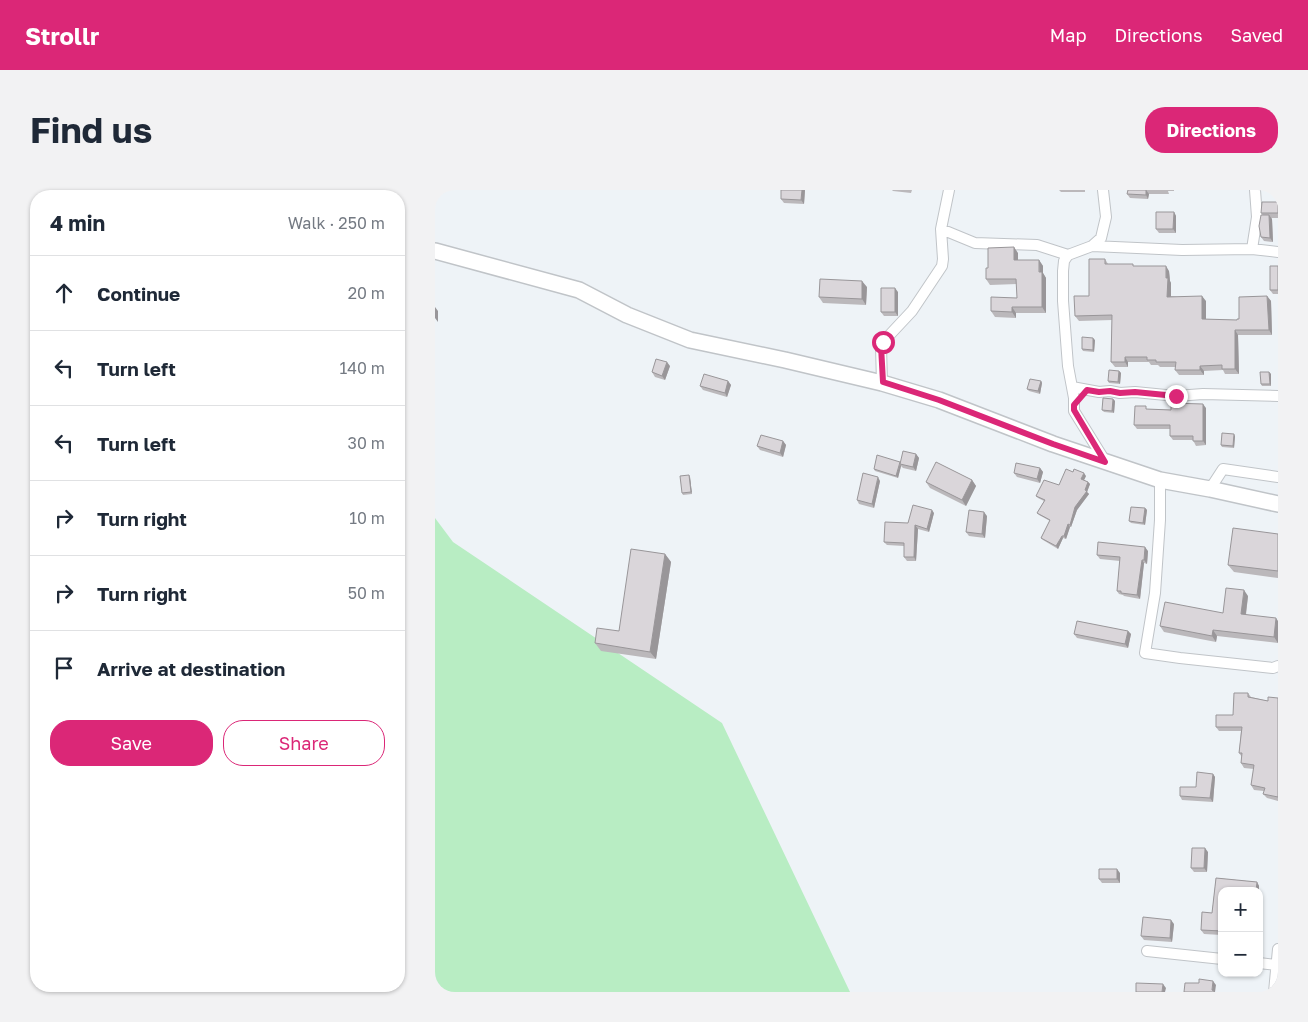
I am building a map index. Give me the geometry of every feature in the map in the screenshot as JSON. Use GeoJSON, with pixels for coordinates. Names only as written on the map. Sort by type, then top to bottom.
{"type":"FeatureCollection","features":[{"type":"Feature","properties":{"kind":"main road"},"geometry":{"type":"LineString","coordinates":[[435,251],[579,290],[627,315],[690,340],[883,382],[939,400],[1053,444],[1160,480],[1278,504]]}},
{"type":"Feature","properties":{"kind":"street"},"geometry":{"type":"LineString","coordinates":[[883,382],[881,346],[883,342],[912,311],[942,266],[941,229],[949,190]]}},
{"type":"Feature","properties":{"kind":"street"},"geometry":{"type":"LineString","coordinates":[[1103,190],[1105,217],[1101,238],[1092,246],[1068,255],[1064,261],[1063,301],[1068,366],[1074,410],[1105,462]]}},
{"type":"Feature","properties":{"kind":"street"},"geometry":{"type":"LineString","coordinates":[[1252,249],[1257,217],[1255,190]]}},
{"type":"Feature","properties":{"kind":"street"},"geometry":{"type":"LineString","coordinates":[[941,229],[975,243],[1037,246],[1068,255]]}},
{"type":"Feature","properties":{"kind":"street"},"geometry":{"type":"LineString","coordinates":[[1092,246],[1182,250],[1252,249],[1278,252]]}},
{"type":"Feature","properties":{"kind":"street"},"geometry":{"type":"LineString","coordinates":[[1072,387],[1099,392],[1135,392],[1176,396],[1203,394],[1278,396]]}},
{"type":"Feature","properties":{"kind":"street"},"geometry":{"type":"LineString","coordinates":[[1074,405],[1087,390]]}},
{"type":"Feature","properties":{"kind":"street"},"geometry":{"type":"LineString","coordinates":[[1210,489],[1223,470],[1278,477]]}},
{"type":"Feature","properties":{"kind":"street"},"geometry":{"type":"LineString","coordinates":[[1160,480],[1160,520],[1155,593],[1145,653],[1273,668],[1278,666]]}},
{"type":"Feature","properties":{"kind":"street"},"geometry":{"type":"LineString","coordinates":[[1274,992],[1278,949]]}},
{"type":"Feature","properties":{"kind":"street"},"geometry":{"type":"LineString","coordinates":[[1147,950],[1218,959]]}},
{"type":"Feature","properties":{"kind":"street"},"geometry":{"type":"LineString","coordinates":[[1263,964],[1276,965]]}},
{"type":"Feature","properties":{"kind":"green space"},"geometry":{"type":"Polygon","coordinates":[[[435,518],[453,542],[722,723],[850,992],[435,992],[435,518]]]}},
{"type":"Feature","properties":{"kind":"building"},"geometry":{"type":"Polygon","coordinates":[[[781,190],[802,190],[801,200],[781,199],[781,190]]]}},
{"type":"Feature","properties":{"kind":"building"},"geometry":{"type":"Polygon","coordinates":[[[1128,190],[1146,190],[1146,195],[1127,194],[1128,190]]]}},
{"type":"Feature","properties":{"kind":"building"},"geometry":{"type":"Polygon","coordinates":[[[1262,202],[1278,202],[1278,213],[1261,213],[1262,202]]]}},
{"type":"Feature","properties":{"kind":"building"},"geometry":{"type":"Polygon","coordinates":[[[1156,212],[1174,212],[1173,229],[1156,229],[1156,212]]]}},
{"type":"Feature","properties":{"kind":"building"},"geometry":{"type":"Polygon","coordinates":[[[1261,215],[1269,215],[1270,238],[1261,237],[1259,226],[1261,215]]]}},
{"type":"Feature","properties":{"kind":"building"},"geometry":{"type":"Polygon","coordinates":[[[1014,247],[1014,260],[1039,260],[1039,272],[1042,272],[1042,307],[1012,307],[1012,312],[991,311],[991,297],[1017,298],[1016,279],[986,279],[988,248],[1014,247]]]}},
{"type":"Feature","properties":{"kind":"building"},"geometry":{"type":"Polygon","coordinates":[[[1089,259],[1105,259],[1105,264],[1166,266],[1166,278],[1168,278],[1167,297],[1202,296],[1202,319],[1237,320],[1239,319],[1239,297],[1267,296],[1269,330],[1235,330],[1235,369],[1222,369],[1222,365],[1200,366],[1200,370],[1175,370],[1176,362],[1156,362],[1156,360],[1147,360],[1147,357],[1125,357],[1125,362],[1111,362],[1112,315],[1075,316],[1074,296],[1089,296],[1089,259]]]}},
{"type":"Feature","properties":{"kind":"building"},"geometry":{"type":"Polygon","coordinates":[[[1270,266],[1278,266],[1278,290],[1270,290],[1270,266]]]}},
{"type":"Feature","properties":{"kind":"building"},"geometry":{"type":"Polygon","coordinates":[[[820,279],[862,281],[862,299],[819,297],[820,279]]]}},
{"type":"Feature","properties":{"kind":"building"},"geometry":{"type":"Polygon","coordinates":[[[881,288],[895,288],[895,312],[881,312],[881,288]]]}},
{"type":"Feature","properties":{"kind":"building"},"geometry":{"type":"Polygon","coordinates":[[[1082,337],[1093,338],[1093,350],[1082,349],[1082,337]]]}},
{"type":"Feature","properties":{"kind":"building"},"geometry":{"type":"Polygon","coordinates":[[[656,359],[667,362],[662,376],[652,372],[656,359]]]}},
{"type":"Feature","properties":{"kind":"building"},"geometry":{"type":"Polygon","coordinates":[[[1109,370],[1119,371],[1118,382],[1108,381],[1109,370]]]}},
{"type":"Feature","properties":{"kind":"building"},"geometry":{"type":"Polygon","coordinates":[[[1260,372],[1269,372],[1270,384],[1261,384],[1260,372]]]}},
{"type":"Feature","properties":{"kind":"building"},"geometry":{"type":"Polygon","coordinates":[[[704,374],[728,381],[725,393],[700,386],[704,374]]]}},
{"type":"Feature","properties":{"kind":"building"},"geometry":{"type":"Polygon","coordinates":[[[1030,379],[1041,381],[1038,391],[1027,389],[1030,379]]]}},
{"type":"Feature","properties":{"kind":"building"},"geometry":{"type":"Polygon","coordinates":[[[1103,398],[1113,399],[1112,411],[1102,410],[1103,398]]]}},
{"type":"Feature","properties":{"kind":"building"},"geometry":{"type":"Polygon","coordinates":[[[1171,403],[1203,404],[1203,441],[1193,441],[1193,436],[1170,436],[1170,425],[1134,425],[1135,406],[1146,406],[1146,409],[1171,410],[1171,403]]]}},
{"type":"Feature","properties":{"kind":"building"},"geometry":{"type":"Polygon","coordinates":[[[1222,433],[1234,434],[1233,446],[1221,445],[1222,433]]]}},
{"type":"Feature","properties":{"kind":"building"},"geometry":{"type":"Polygon","coordinates":[[[761,435],[783,441],[780,453],[757,446],[761,435]]]}},
{"type":"Feature","properties":{"kind":"building"},"geometry":{"type":"Polygon","coordinates":[[[903,451],[916,454],[913,467],[900,464],[903,451]]]}},
{"type":"Feature","properties":{"kind":"building"},"geometry":{"type":"Polygon","coordinates":[[[877,455],[900,462],[896,476],[874,469],[877,455]]]}},
{"type":"Feature","properties":{"kind":"building"},"geometry":{"type":"Polygon","coordinates":[[[936,462],[972,480],[962,500],[926,482],[936,462]]]}},
{"type":"Feature","properties":{"kind":"building"},"geometry":{"type":"Polygon","coordinates":[[[1016,463],[1040,468],[1037,479],[1014,473],[1016,463]]]}},
{"type":"Feature","properties":{"kind":"building"},"geometry":{"type":"Polygon","coordinates":[[[1066,469],[1073,472],[1074,469],[1084,473],[1081,479],[1088,482],[1085,490],[1087,491],[1075,507],[1070,525],[1068,524],[1064,536],[1062,536],[1056,546],[1041,538],[1050,520],[1037,513],[1045,500],[1036,496],[1044,480],[1059,485],[1066,469]]]}},
{"type":"Feature","properties":{"kind":"building"},"geometry":{"type":"Polygon","coordinates":[[[863,473],[878,477],[872,504],[857,500],[863,473]]]}},
{"type":"Feature","properties":{"kind":"building"},"geometry":{"type":"Polygon","coordinates":[[[689,475],[691,492],[682,493],[680,476],[689,475]]]}},
{"type":"Feature","properties":{"kind":"building"},"geometry":{"type":"Polygon","coordinates":[[[913,505],[932,510],[927,529],[915,525],[914,557],[904,557],[904,543],[884,542],[885,522],[908,523],[913,505]]]}},
{"type":"Feature","properties":{"kind":"building"},"geometry":{"type":"Polygon","coordinates":[[[1131,507],[1145,508],[1143,523],[1129,521],[1131,507]]]}},
{"type":"Feature","properties":{"kind":"building"},"geometry":{"type":"Polygon","coordinates":[[[969,510],[984,512],[982,534],[966,532],[969,510]]]}},
{"type":"Feature","properties":{"kind":"building"},"geometry":{"type":"Polygon","coordinates":[[[1233,528],[1278,534],[1278,571],[1228,565],[1233,528]]]}},
{"type":"Feature","properties":{"kind":"building"},"geometry":{"type":"Polygon","coordinates":[[[1098,542],[1145,547],[1137,595],[1117,591],[1120,557],[1097,555],[1098,542]]]}},
{"type":"Feature","properties":{"kind":"building"},"geometry":{"type":"Polygon","coordinates":[[[631,549],[665,554],[650,652],[595,643],[597,628],[619,631],[631,549]]]}},
{"type":"Feature","properties":{"kind":"building"},"geometry":{"type":"Polygon","coordinates":[[[1226,588],[1244,590],[1241,614],[1276,618],[1274,637],[1213,630],[1212,636],[1160,626],[1165,602],[1223,613],[1226,588]]]}},
{"type":"Feature","properties":{"kind":"building"},"geometry":{"type":"Polygon","coordinates":[[[1077,621],[1128,631],[1125,644],[1074,634],[1077,621]]]}},
{"type":"Feature","properties":{"kind":"building"},"geometry":{"type":"Polygon","coordinates":[[[1234,693],[1248,693],[1248,697],[1268,701],[1268,697],[1278,698],[1278,797],[1263,794],[1265,788],[1251,785],[1254,765],[1241,763],[1242,753],[1239,753],[1242,727],[1216,727],[1216,715],[1233,715],[1234,693]]]}},
{"type":"Feature","properties":{"kind":"building"},"geometry":{"type":"Polygon","coordinates":[[[1197,772],[1213,774],[1210,798],[1180,796],[1180,787],[1196,787],[1197,772]]]}},
{"type":"Feature","properties":{"kind":"building"},"geometry":{"type":"Polygon","coordinates":[[[1192,848],[1205,848],[1204,868],[1191,868],[1192,848]]]}},
{"type":"Feature","properties":{"kind":"building"},"geometry":{"type":"Polygon","coordinates":[[[1099,869],[1117,869],[1117,879],[1099,879],[1099,869]]]}},
{"type":"Feature","properties":{"kind":"building"},"geometry":{"type":"Polygon","coordinates":[[[1216,878],[1257,882],[1256,887],[1218,887],[1218,931],[1201,930],[1202,912],[1212,913],[1216,878]]]}},
{"type":"Feature","properties":{"kind":"building"},"geometry":{"type":"Polygon","coordinates":[[[1143,917],[1171,920],[1170,938],[1141,936],[1143,917]]]}},
{"type":"Feature","properties":{"kind":"building"},"geometry":{"type":"Polygon","coordinates":[[[1199,979],[1213,981],[1212,990],[1215,992],[1184,992],[1185,983],[1199,983],[1199,979]]]}},
{"type":"Feature","properties":{"kind":"building"},"geometry":{"type":"Polygon","coordinates":[[[1136,983],[1163,984],[1162,992],[1136,992],[1136,983]]]}},
{"type":"Feature","properties":{"kind":"route"},"geometry":{"type":"LineString","coordinates":[[883,342],[881,346],[883,382],[939,400],[1105,462],[1074,410],[1074,405],[1087,390],[1176,396]]}}]}
